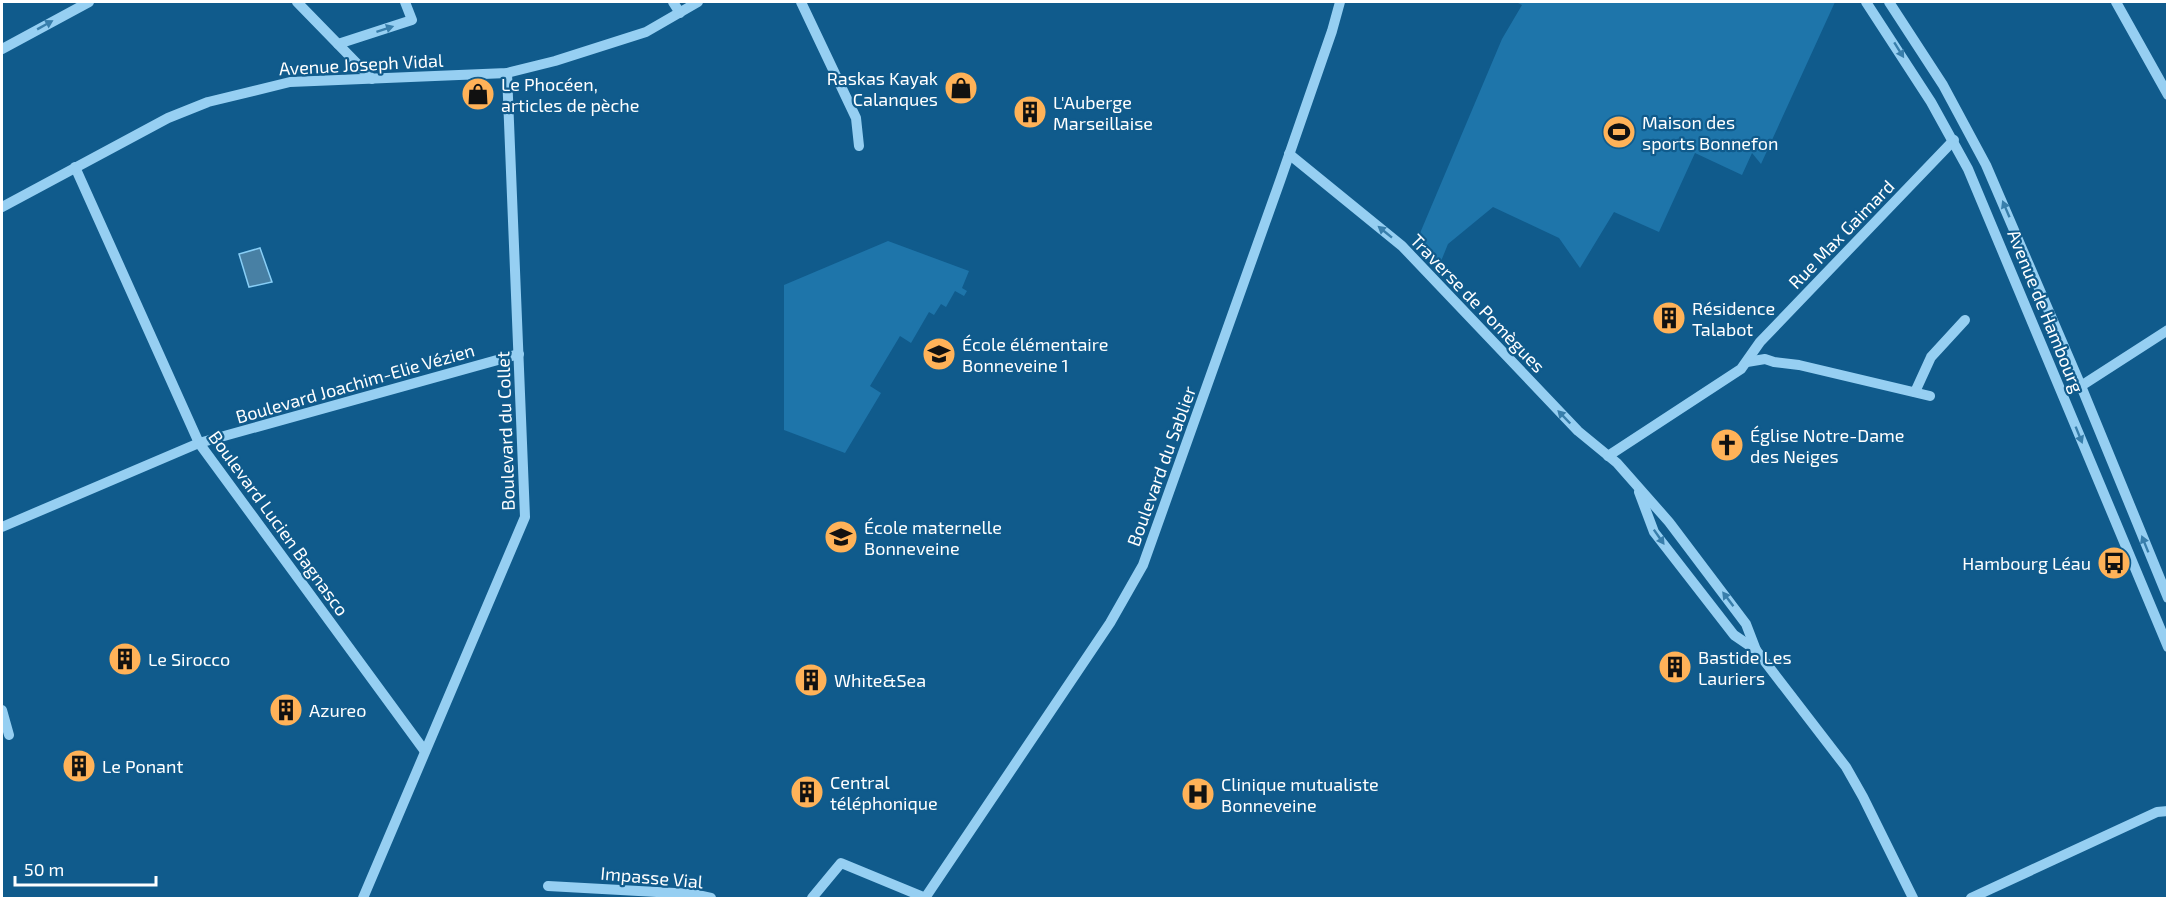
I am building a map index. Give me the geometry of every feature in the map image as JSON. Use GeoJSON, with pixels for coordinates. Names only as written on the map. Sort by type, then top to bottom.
{"type":"FeatureCollection","features":[{"type":"Feature","properties":{"kind":"street"},"geometry":{"type":"LineString","coordinates":[[2,49],[89,2]]}},
{"type":"Feature","properties":{"kind":"street"},"geometry":{"type":"LineString","coordinates":[[297,2],[372,79]]}},
{"type":"Feature","properties":{"kind":"street"},"geometry":{"type":"LineString","coordinates":[[338,44],[412,20],[405,2]]}},
{"type":"Feature","properties":{"kind":"street"},"geometry":{"type":"LineString","coordinates":[[673,2],[680,14]]}},
{"type":"Feature","properties":{"kind":"street","name":"Avenue Joseph Vidal"},"geometry":{"type":"LineString","coordinates":[[2,207],[168,118],[208,102],[290,82],[507,73],[555,62],[646,32],[699,2]]}},
{"type":"Feature","properties":{"kind":"street"},"geometry":{"type":"LineString","coordinates":[[801,2],[856,118],[859,146]]}},
{"type":"Feature","properties":{"kind":"street","name":"Boulevard du Sablier"},"geometry":{"type":"LineString","coordinates":[[926,898],[1110,623],[1143,565],[1289,154],[1340,2]]}},
{"type":"Feature","properties":{"kind":"street","name":"Avenue de Hambourg"},"geometry":{"type":"LineString","coordinates":[[1866,2],[1896,45],[1954,140],[1986,208],[2167,648]]}},
{"type":"Feature","properties":{"kind":"street","name":"Avenue de Hambourg"},"geometry":{"type":"LineString","coordinates":[[1889,2],[1943,85],[1986,165],[2081,386],[2168,598]]}},
{"type":"Feature","properties":{"kind":"street"},"geometry":{"type":"LineString","coordinates":[[2116,2],[2168,95]]}},
{"type":"Feature","properties":{"kind":"street","name":"Boulevard du Collet"},"geometry":{"type":"LineString","coordinates":[[363,898],[525,517],[507,73]]}},
{"type":"Feature","properties":{"kind":"street","name":"Rue Max Gaimard"},"geometry":{"type":"LineString","coordinates":[[1608,456],[1741,369],[1760,342],[1954,140]]}},
{"type":"Feature","properties":{"kind":"street","name":"Traverse de Pomègues"},"geometry":{"type":"LineString","coordinates":[[1289,154],[1402,246],[1578,431],[1608,456],[1669,522],[1746,624],[1756,650],[1846,767],[1863,796],[1913,898]]}},
{"type":"Feature","properties":{"kind":"street","name":"Boulevard Lucien Bagnasco"},"geometry":{"type":"LineString","coordinates":[[75,167],[200,443],[424,750]]}},
{"type":"Feature","properties":{"kind":"street"},"geometry":{"type":"LineString","coordinates":[[1915,392],[1931,357],[1965,320]]}},
{"type":"Feature","properties":{"kind":"street"},"geometry":{"type":"LineString","coordinates":[[2081,386],[2168,330]]}},
{"type":"Feature","properties":{"kind":"street","name":"Boulevard Joachim-Elie Vézien"},"geometry":{"type":"LineString","coordinates":[[2,527],[200,443],[519,354]]}},
{"type":"Feature","properties":{"kind":"street"},"geometry":{"type":"LineString","coordinates":[[1747,362],[1765,359],[1930,396]]}},
{"type":"Feature","properties":{"kind":"street","name":"Traverse de Pomègues"},"geometry":{"type":"LineString","coordinates":[[1635,484],[1654,532],[1734,635],[1756,650]]}},
{"type":"Feature","properties":{"kind":"street"},"geometry":{"type":"LineString","coordinates":[[2,710],[9,735]]}},
{"type":"Feature","properties":{"kind":"street"},"geometry":{"type":"LineString","coordinates":[[1971,898],[2162,811],[2168,802]]}},
{"type":"Feature","properties":{"kind":"street"},"geometry":{"type":"LineString","coordinates":[[812,898],[841,863],[926,898]]}},
{"type":"Feature","properties":{"kind":"street","name":"Impasse Vial"},"geometry":{"type":"LineString","coordinates":[[548,886],[590,893],[693,894],[711,898]]}},
{"type":"Feature","properties":{"kind":"shaded area","name":"Maison des sports Bonnefon"},"geometry":{"type":"Polygon","coordinates":[[[1516,2],[1835,2],[1761,164],[1752,153],[1742,175],[1695,153],[1659,232],[1614,212],[1580,268],[1559,238],[1493,207],[1448,244],[1437,271],[1436,256],[1415,245],[1502,39],[1522,5],[1516,2]]]}},
{"type":"Feature","properties":{"kind":"shaded area"},"geometry":{"type":"Polygon","coordinates":[[[888,241],[969,271],[962,288],[967,291],[964,296],[955,291],[946,307],[941,304],[934,315],[929,312],[911,343],[900,336],[870,386],[881,393],[845,453],[784,430],[784,285],[888,241]]]}},
{"type":"Feature","properties":{"kind":"shaded area"},"geometry":{"type":"Polygon","coordinates":[[[260,248],[272,282],[249,287],[239,254],[260,248]]]}},
{"type":"Feature","properties":{"kind":"place","name":"Raskas Kayak Calanques"},"geometry":{"type":"Point","coordinates":[961,88]}},
{"type":"Feature","properties":{"kind":"place","name":"Le Phocéen, articles de pèche"},"geometry":{"type":"Point","coordinates":[478,94]}},
{"type":"Feature","properties":{"kind":"place","name":"L'Auberge Marseillaise"},"geometry":{"type":"Point","coordinates":[1030,112]}},
{"type":"Feature","properties":{"kind":"place","name":"Maison des sports Bonnefon"},"geometry":{"type":"Point","coordinates":[1619,132]}},
{"type":"Feature","properties":{"kind":"place","name":"Résidence Talabot"},"geometry":{"type":"Point","coordinates":[1669,318]}},
{"type":"Feature","properties":{"kind":"place","name":"École élémentaire Bonneveine 1"},"geometry":{"type":"Point","coordinates":[939,354]}},
{"type":"Feature","properties":{"kind":"place","name":"Église Notre-Dame des Neiges"},"geometry":{"type":"Point","coordinates":[1727,445]}},
{"type":"Feature","properties":{"kind":"place","name":"École maternelle Bonneveine"},"geometry":{"type":"Point","coordinates":[841,537]}},
{"type":"Feature","properties":{"kind":"place","name":"Hambourg Léau"},"geometry":{"type":"Point","coordinates":[2114,563]}},
{"type":"Feature","properties":{"kind":"place","name":"Le Sirocco"},"geometry":{"type":"Point","coordinates":[125,659]}},
{"type":"Feature","properties":{"kind":"place","name":"Bastide Les Lauriers"},"geometry":{"type":"Point","coordinates":[1675,667]}},
{"type":"Feature","properties":{"kind":"place","name":"White&Sea"},"geometry":{"type":"Point","coordinates":[811,680]}},
{"type":"Feature","properties":{"kind":"place","name":"Azureo"},"geometry":{"type":"Point","coordinates":[286,710]}},
{"type":"Feature","properties":{"kind":"place","name":"Le Ponant"},"geometry":{"type":"Point","coordinates":[79,766]}},
{"type":"Feature","properties":{"kind":"place","name":"Central téléphonique"},"geometry":{"type":"Point","coordinates":[807,792]}},
{"type":"Feature","properties":{"kind":"place","name":"Clinique mutualiste Bonneveine"},"geometry":{"type":"Point","coordinates":[1198,794]}}]}
